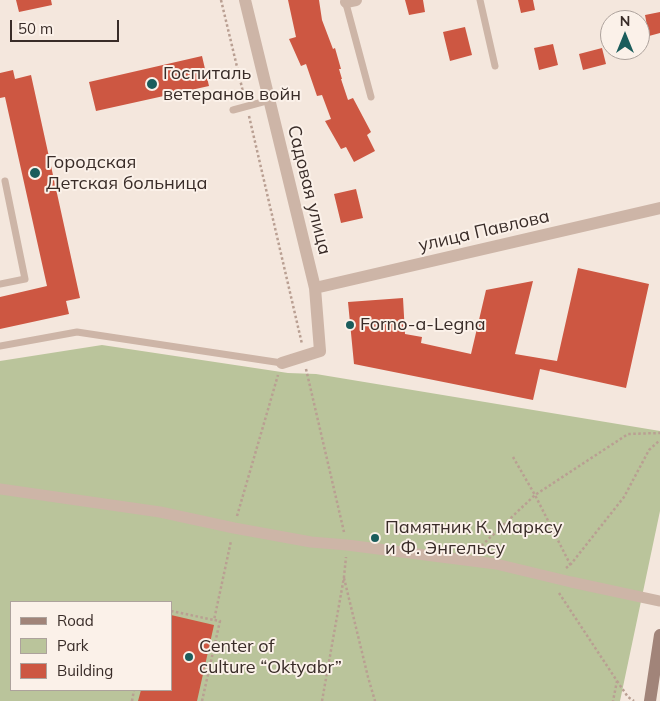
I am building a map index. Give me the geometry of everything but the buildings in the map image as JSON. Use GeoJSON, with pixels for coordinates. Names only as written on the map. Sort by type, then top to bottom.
{"type":"FeatureCollection","features":[{"type":"Feature","properties":{"kind":"main road"},"geometry":{"type":"LineString","coordinates":[[650,701],[660,636]]}},
{"type":"Feature","properties":{"kind":"street","name":"Садовая улица"},"geometry":{"type":"LineString","coordinates":[[245,0],[315,288],[320,350],[303,351],[282,363]]}},
{"type":"Feature","properties":{"kind":"street","name":"улица Павлова"},"geometry":{"type":"LineString","coordinates":[[315,288],[660,208]]}},
{"type":"Feature","properties":{"kind":"street"},"geometry":{"type":"LineString","coordinates":[[0,488],[160,512],[311,542],[496,564],[660,601]]}},
{"type":"Feature","properties":{"kind":"lane"},"geometry":{"type":"LineString","coordinates":[[480,0],[495,66]]}},
{"type":"Feature","properties":{"kind":"lane"},"geometry":{"type":"LineString","coordinates":[[349,1],[371,97]]}},
{"type":"Feature","properties":{"kind":"lane"},"geometry":{"type":"LineString","coordinates":[[234,110],[270,100]]}},
{"type":"Feature","properties":{"kind":"lane"},"geometry":{"type":"LineString","coordinates":[[0,284],[24,279],[5,181]]}},
{"type":"Feature","properties":{"kind":"lane"},"geometry":{"type":"LineString","coordinates":[[0,346],[77,332],[282,363]]}},
{"type":"Feature","properties":{"kind":"path"},"geometry":{"type":"LineString","coordinates":[[221,0],[347,545],[344,577],[322,701]]}},
{"type":"Feature","properties":{"kind":"path"},"geometry":{"type":"LineString","coordinates":[[467,560],[535,495],[628,434],[660,433]]}},
{"type":"Feature","properties":{"kind":"path"},"geometry":{"type":"LineString","coordinates":[[634,701],[628,697],[558,592],[552,578],[571,564],[624,497],[649,450],[660,440]]}},
{"type":"Feature","properties":{"kind":"path"},"geometry":{"type":"LineString","coordinates":[[513,458],[535,495],[571,564],[571,582]]}},
{"type":"Feature","properties":{"kind":"path"},"geometry":{"type":"LineString","coordinates":[[344,577],[375,701]]}},
{"type":"Feature","properties":{"kind":"path"},"geometry":{"type":"LineString","coordinates":[[172,611],[214,620]]}},
{"type":"Feature","properties":{"kind":"path"},"geometry":{"type":"LineString","coordinates":[[613,701],[617,680]]}},
{"type":"Feature","properties":{"kind":"green space"},"geometry":{"type":"Polygon","coordinates":[[[102,345],[288,373],[316,374],[660,431],[660,511],[620,701],[0,701],[0,361],[102,345]]]}},
{"type":"Feature","properties":{"kind":"place","name":"Госпиталь ветеранов войн"},"geometry":{"type":"Point","coordinates":[152,84]}},
{"type":"Feature","properties":{"kind":"place","name":"Городская Детская больница"},"geometry":{"type":"Point","coordinates":[35,173]}},
{"type":"Feature","properties":{"kind":"place","name":"Forno-a-Legna"},"geometry":{"type":"Point","coordinates":[350,325]}},
{"type":"Feature","properties":{"kind":"place","name":"Памятник К. Марксу и Ф. Энгельсу"},"geometry":{"type":"Point","coordinates":[375,538]}},
{"type":"Feature","properties":{"kind":"place","name":"Center of culture “Oktyabr”"},"geometry":{"type":"Point","coordinates":[189,657]}}]}
